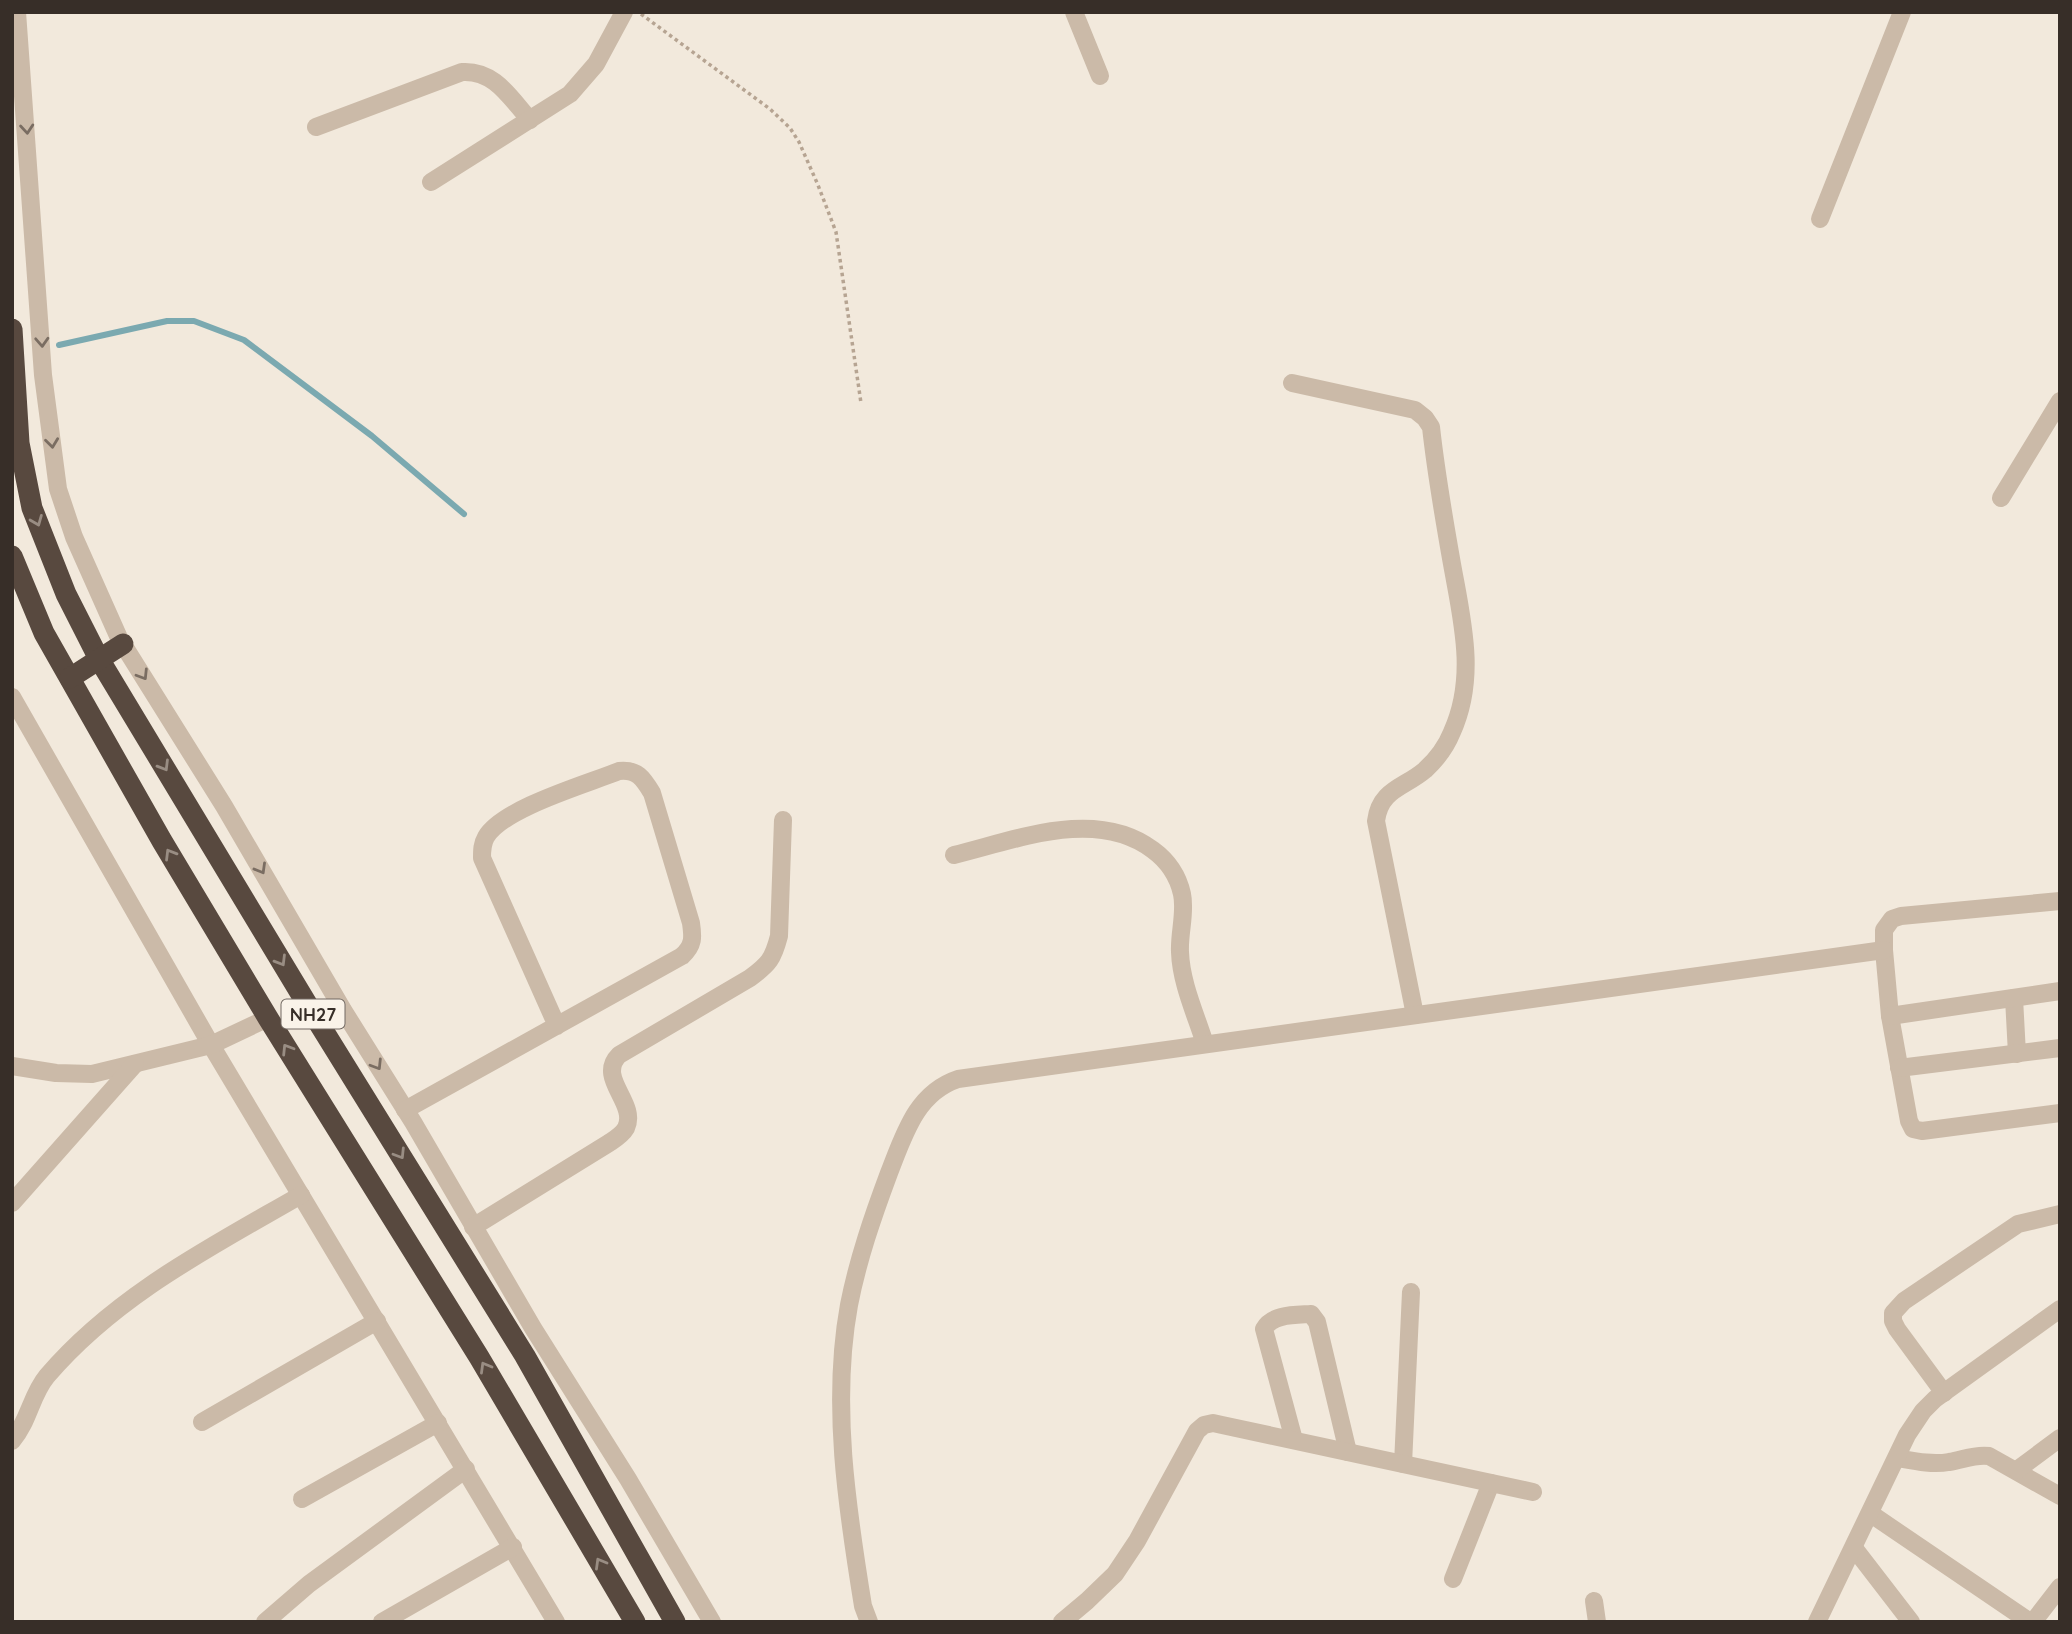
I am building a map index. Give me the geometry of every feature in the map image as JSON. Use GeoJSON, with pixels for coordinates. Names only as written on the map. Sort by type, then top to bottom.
{"type":"FeatureCollection","features":[{"type":"Feature","properties":{"kind":"highway","name":"NH27"},"geometry":{"type":"LineString","coordinates":[[12,330],[19,443],[32,508],[66,594],[99,659],[310,1009],[525,1356],[675,1622]]}},
{"type":"Feature","properties":{"kind":"highway","name":"NH27"},"geometry":{"type":"LineString","coordinates":[[12,556],[44,633],[162,841],[268,1018],[479,1357],[635,1622]]}},
{"type":"Feature","properties":{"kind":"highway"},"geometry":{"type":"LineString","coordinates":[[70,678],[124,644]]}},
{"type":"Feature","properties":{"kind":"street"},"geometry":{"type":"LineString","coordinates":[[17,12],[43,375],[58,489],[74,537],[124,644],[211,784],[533,1328],[628,1479],[712,1622]]}},
{"type":"Feature","properties":{"kind":"street"},"geometry":{"type":"LineString","coordinates":[[431,182],[570,94],[596,64],[624,12]]}},
{"type":"Feature","properties":{"kind":"street"},"geometry":{"type":"LineString","coordinates":[[1074,12],[1100,76]]}},
{"type":"Feature","properties":{"kind":"street"},"geometry":{"type":"LineString","coordinates":[[1820,219],[1902,12]]}},
{"type":"Feature","properties":{"kind":"street"},"geometry":{"type":"LineString","coordinates":[[316,127],[462,72],[474,71],[485,74],[496,82],[530,120]]}},
{"type":"Feature","properties":{"kind":"street"},"geometry":{"type":"LineString","coordinates":[[1292,383],[1415,410],[1431,427],[1434,459],[1466,643],[1466,682],[1461,710],[1441,754],[1423,772],[1388,795],[1377,810],[1376,821],[1415,1015]]}},
{"type":"Feature","properties":{"kind":"street"},"geometry":{"type":"LineString","coordinates":[[2001,498],[2060,401]]}},
{"type":"Feature","properties":{"kind":"street"},"geometry":{"type":"LineString","coordinates":[[12,697],[211,1045],[556,1622]]}},
{"type":"Feature","properties":{"kind":"street"},"geometry":{"type":"LineString","coordinates":[[405,1110],[682,956],[692,944],[691,923],[652,793],[639,775],[630,770],[619,771],[513,813],[494,827],[486,836],[482,847],[482,858],[556,1026]]}},
{"type":"Feature","properties":{"kind":"street"},"geometry":{"type":"LineString","coordinates":[[473,1227],[609,1143],[625,1129],[628,1120],[625,1107],[611,1070],[611,1065],[619,1055],[768,965],[775,954],[779,936],[783,820]]}},
{"type":"Feature","properties":{"kind":"street"},"geometry":{"type":"LineString","coordinates":[[954,855],[1056,831],[1094,828],[1123,834],[1147,846],[1164,859],[1177,878],[1182,896],[1182,969],[1205,1044]]}},
{"type":"Feature","properties":{"kind":"street"},"geometry":{"type":"LineString","coordinates":[[2060,901],[1900,916],[1892,919],[1884,930],[1890,1016],[1909,1121],[1913,1129],[2060,1112]]}},
{"type":"Feature","properties":{"kind":"street"},"geometry":{"type":"LineString","coordinates":[[869,1622],[863,1606],[846,1483],[842,1407],[843,1358],[849,1305],[868,1230],[905,1133],[920,1105],[937,1088],[958,1079],[1884,950]]}},
{"type":"Feature","properties":{"kind":"street"},"geometry":{"type":"LineString","coordinates":[[1890,1016],[2060,991]]}},
{"type":"Feature","properties":{"kind":"street"},"geometry":{"type":"LineString","coordinates":[[2014,998],[2017,1054]]}},
{"type":"Feature","properties":{"kind":"street"},"geometry":{"type":"LineString","coordinates":[[12,1066],[57,1073],[92,1074],[211,1045],[268,1018]]}},
{"type":"Feature","properties":{"kind":"street"},"geometry":{"type":"LineString","coordinates":[[1899,1068],[2060,1048]]}},
{"type":"Feature","properties":{"kind":"street"},"geometry":{"type":"LineString","coordinates":[[12,1203],[135,1064]]}},
{"type":"Feature","properties":{"kind":"street"},"geometry":{"type":"LineString","coordinates":[[12,1441],[29,1416],[35,1394],[44,1378],[90,1332],[142,1290],[301,1195]]}},
{"type":"Feature","properties":{"kind":"street"},"geometry":{"type":"LineString","coordinates":[[1944,1393],[1897,1329],[1893,1313],[1905,1301],[2007,1230],[2028,1220],[2060,1214]]}},
{"type":"Feature","properties":{"kind":"street"},"geometry":{"type":"LineString","coordinates":[[1403,1464],[1411,1292]]}},
{"type":"Feature","properties":{"kind":"street"},"geometry":{"type":"LineString","coordinates":[[1817,1622],[1915,1422],[1923,1411],[2060,1309]]}},
{"type":"Feature","properties":{"kind":"street"},"geometry":{"type":"LineString","coordinates":[[1294,1440],[1264,1329],[1267,1323],[1275,1318],[1311,1314],[1317,1322],[1348,1452]]}},
{"type":"Feature","properties":{"kind":"street"},"geometry":{"type":"LineString","coordinates":[[202,1422],[377,1321]]}},
{"type":"Feature","properties":{"kind":"street"},"geometry":{"type":"LineString","coordinates":[[302,1499],[438,1423]]}},
{"type":"Feature","properties":{"kind":"street"},"geometry":{"type":"LineString","coordinates":[[1062,1622],[1115,1574],[1137,1541],[1183,1453],[1197,1430],[1204,1425],[1213,1423],[1534,1492]]}},
{"type":"Feature","properties":{"kind":"street"},"geometry":{"type":"LineString","coordinates":[[2017,1470],[2060,1438]]}},
{"type":"Feature","properties":{"kind":"street"},"geometry":{"type":"LineString","coordinates":[[1897,1458],[1948,1463],[1979,1455],[1989,1456],[2060,1496]]}},
{"type":"Feature","properties":{"kind":"street"},"geometry":{"type":"LineString","coordinates":[[265,1622],[309,1584],[466,1469]]}},
{"type":"Feature","properties":{"kind":"street"},"geometry":{"type":"LineString","coordinates":[[1453,1579],[1491,1483]]}},
{"type":"Feature","properties":{"kind":"street"},"geometry":{"type":"LineString","coordinates":[[1871,1514],[2032,1622],[2060,1587]]}},
{"type":"Feature","properties":{"kind":"street"},"geometry":{"type":"LineString","coordinates":[[382,1622],[513,1546]]}},
{"type":"Feature","properties":{"kind":"street"},"geometry":{"type":"LineString","coordinates":[[1854,1548],[1911,1622]]}},
{"type":"Feature","properties":{"kind":"street"},"geometry":{"type":"LineString","coordinates":[[1594,1601],[1597,1622]]}},
{"type":"Feature","properties":{"kind":"path"},"geometry":{"type":"LineString","coordinates":[[639,12],[770,109],[790,128],[799,142],[835,232],[861,402]]}},
{"type":"Feature","properties":{"kind":"waterway"},"geometry":{"type":"LineString","coordinates":[[59,345],[167,321],[194,321],[244,340],[372,436],[464,514]]}}]}
